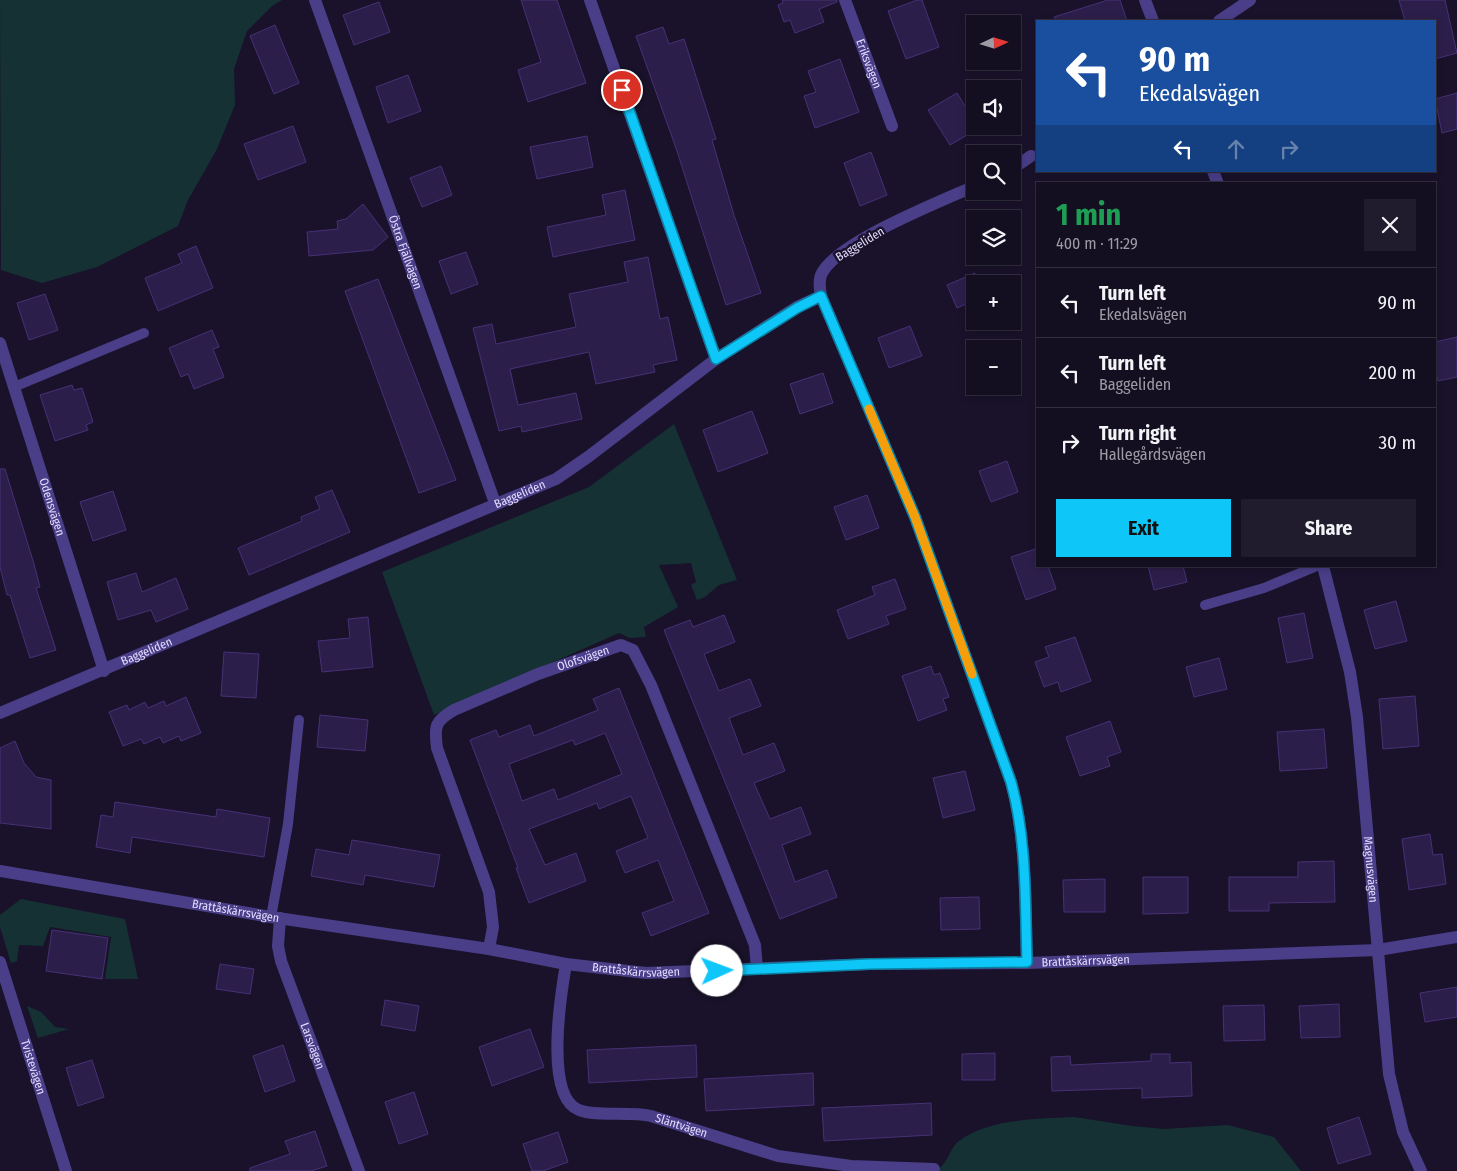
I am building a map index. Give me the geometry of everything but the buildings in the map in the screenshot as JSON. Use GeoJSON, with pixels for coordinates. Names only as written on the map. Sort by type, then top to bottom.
{"type":"FeatureCollection","features":[{"type":"Feature","properties":{"kind":"street","name":"Östra Fjällvägen"},"geometry":{"type":"LineString","coordinates":[[314,0],[495,503]]}},
{"type":"Feature","properties":{"kind":"street"},"geometry":{"type":"LineString","coordinates":[[590,0],[716,359]]}},
{"type":"Feature","properties":{"kind":"street","name":"Eriksvägen"},"geometry":{"type":"LineString","coordinates":[[845,0],[892,126]]}},
{"type":"Feature","properties":{"kind":"street"},"geometry":{"type":"LineString","coordinates":[[1145,0],[1153,20]]}},
{"type":"Feature","properties":{"kind":"street"},"geometry":{"type":"LineString","coordinates":[[1220,20],[1250,0]]}},
{"type":"Feature","properties":{"kind":"street"},"geometry":{"type":"LineString","coordinates":[[1021,163],[1031,156]]}},
{"type":"Feature","properties":{"kind":"street","name":"Baggeliden"},"geometry":{"type":"LineString","coordinates":[[0,713],[104,671],[564,473],[588,457],[716,359],[797,308],[821,296],[820,283],[822,274],[832,260],[854,245],[922,209],[966,190]]}},
{"type":"Feature","properties":{"kind":"street"},"geometry":{"type":"LineString","coordinates":[[821,296],[915,517],[1011,782],[1018,808],[1022,839],[1027,962]]}},
{"type":"Feature","properties":{"kind":"street","name":"Odensvägen"},"geometry":{"type":"LineString","coordinates":[[0,343],[104,671]]}},
{"type":"Feature","properties":{"kind":"street","name":"Magnusvägen"},"geometry":{"type":"LineString","coordinates":[[1323,567],[1350,672],[1357,718],[1378,950],[1382,1021],[1392,1091],[1403,1132],[1421,1171]]}},
{"type":"Feature","properties":{"kind":"street","name":"Olofsvägen"},"geometry":{"type":"LineString","coordinates":[[490,949],[493,927],[489,892],[437,748],[436,726],[441,717],[454,710],[538,674],[622,645],[632,650],[651,685],[755,945],[757,970]]}},
{"type":"Feature","properties":{"kind":"street","name":"Brattåskärrsvägen"},"geometry":{"type":"LineString","coordinates":[[0,871],[276,917],[490,949],[566,964],[646,972],[1378,950],[1457,937]]}},
{"type":"Feature","properties":{"kind":"street","name":"Larsvägen"},"geometry":{"type":"LineString","coordinates":[[276,917],[281,961],[359,1171]]}},
{"type":"Feature","properties":{"kind":"street","name":"Tvistevägen"},"geometry":{"type":"LineString","coordinates":[[0,962],[66,1171]]}},
{"type":"Feature","properties":{"kind":"street","name":"Släntvägen"},"geometry":{"type":"LineString","coordinates":[[566,964],[558,1051],[560,1081],[565,1099],[573,1107],[581,1111],[637,1113],[651,1116],[778,1156],[843,1166],[934,1169]]}},
{"type":"Feature","properties":{"kind":"lane"},"geometry":{"type":"LineString","coordinates":[[14,387],[144,333]]}},
{"type":"Feature","properties":{"kind":"lane"},"geometry":{"type":"LineString","coordinates":[[1205,605],[1264,588],[1315,567]]}},
{"type":"Feature","properties":{"kind":"lane"},"geometry":{"type":"LineString","coordinates":[[276,917],[299,720]]}},
{"type":"Feature","properties":{"kind":"green space"},"geometry":{"type":"Polygon","coordinates":[[[0,0],[282,0],[272,6],[247,31],[234,69],[235,105],[217,149],[188,200],[178,226],[97,267],[42,283],[1,270],[0,0]]]}},
{"type":"Feature","properties":{"kind":"green space"},"geometry":{"type":"Polygon","coordinates":[[[674,424],[737,580],[719,585],[705,597],[697,600],[691,585],[696,582],[691,563],[659,565],[678,607],[644,627],[646,637],[630,638],[619,633],[434,715],[382,572],[589,487],[674,424]]]}},
{"type":"Feature","properties":{"kind":"green space"},"geometry":{"type":"Polygon","coordinates":[[[21,899],[125,919],[138,979],[105,979],[111,937],[50,927],[43,946],[19,945],[17,961],[11,963],[0,927],[0,915],[21,899]]]}},
{"type":"Feature","properties":{"kind":"green space"},"geometry":{"type":"Polygon","coordinates":[[[27,1006],[41,1012],[55,1027],[69,1029],[38,1038],[27,1006]]]}},
{"type":"Feature","properties":{"kind":"green space"},"geometry":{"type":"Polygon","coordinates":[[[1074,1117],[1164,1129],[1228,1125],[1274,1137],[1301,1171],[936,1171],[956,1144],[971,1133],[1014,1121],[1074,1117]]]}},
{"type":"Feature","properties":{"kind":"slow traffic"},"geometry":{"type":"LineString","coordinates":[[869,409],[915,517],[972,674]]}},
{"type":"Feature","properties":{"kind":"route"},"geometry":{"type":"LineString","coordinates":[[622,90],[716,359],[797,308],[821,296],[915,517],[1011,782],[1018,808],[1022,839],[1027,962],[870,964],[717,971]]}}]}
